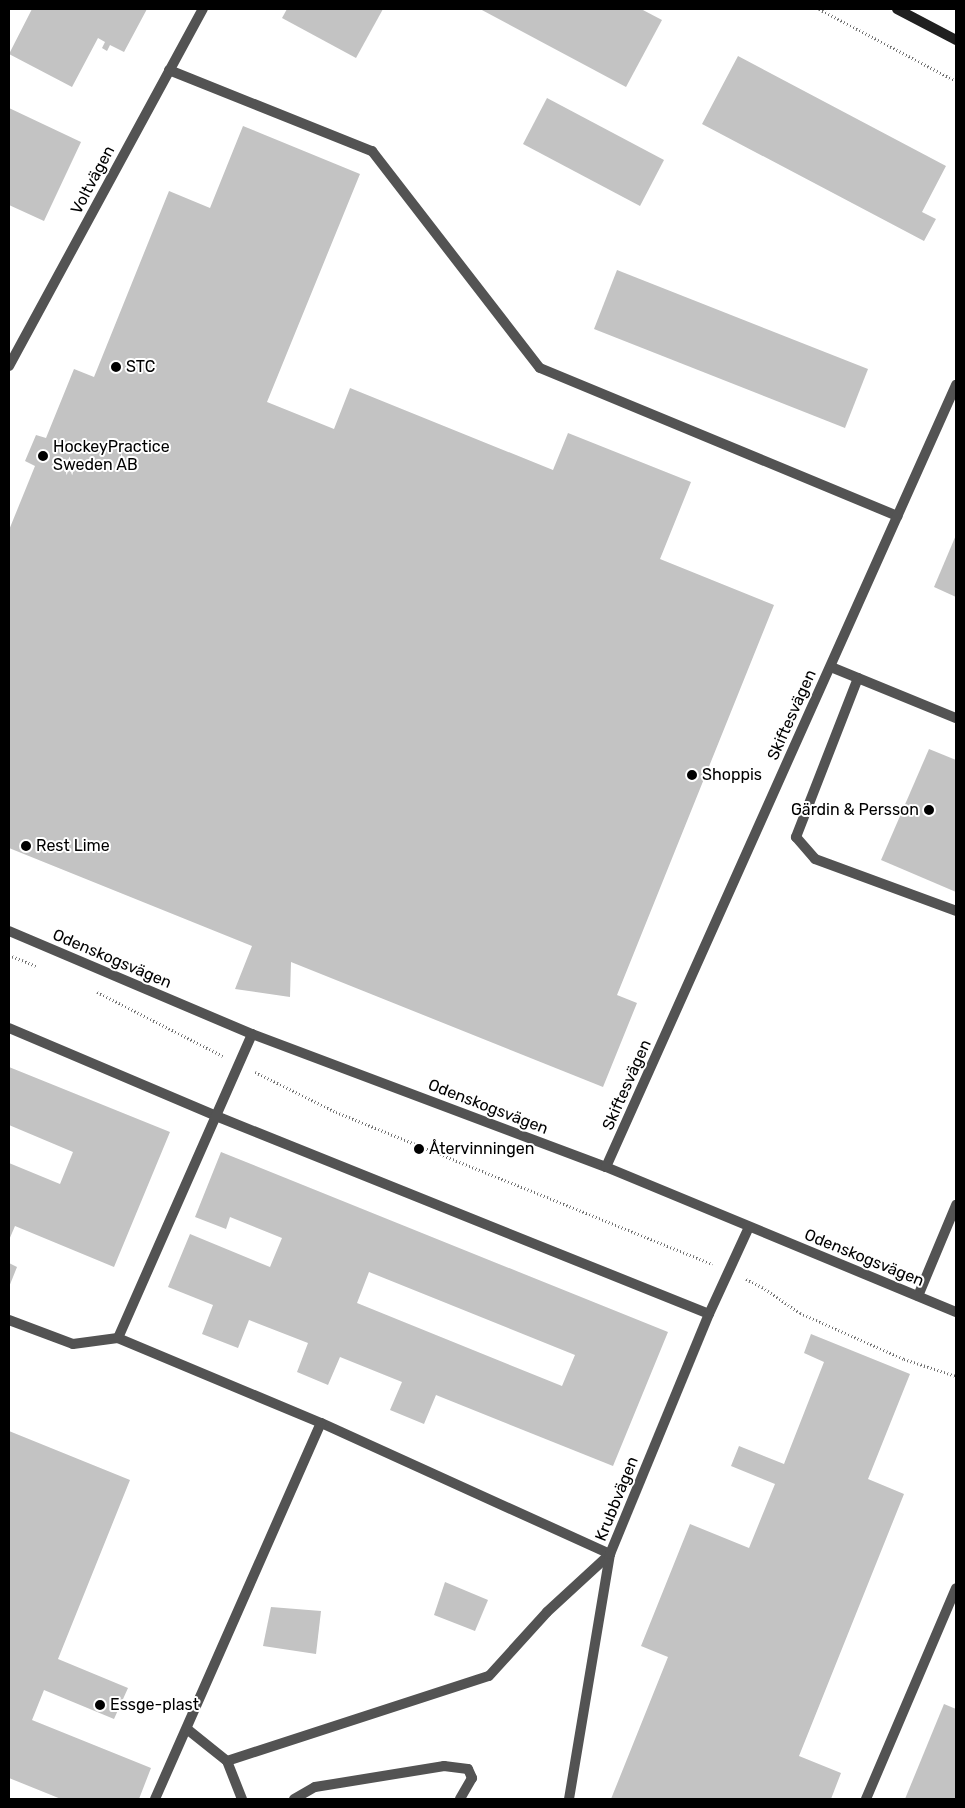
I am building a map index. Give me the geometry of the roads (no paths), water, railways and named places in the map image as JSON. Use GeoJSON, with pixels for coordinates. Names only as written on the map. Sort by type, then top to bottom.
{"type":"FeatureCollection","features":[{"type":"Feature","properties":{"kind":"street","name":"Voltvägen"},"geometry":{"type":"LineString","coordinates":[[9,366],[203,9]]}},
{"type":"Feature","properties":{"kind":"street"},"geometry":{"type":"LineString","coordinates":[[897,9],[956,40]]}},
{"type":"Feature","properties":{"kind":"street"},"geometry":{"type":"LineString","coordinates":[[170,70],[372,151],[540,368],[898,516]]}},
{"type":"Feature","properties":{"kind":"street","name":"Skiftesvägen"},"geometry":{"type":"LineString","coordinates":[[606,1167],[956,385]]}},
{"type":"Feature","properties":{"kind":"street"},"geometry":{"type":"LineString","coordinates":[[831,667],[956,718]]}},
{"type":"Feature","properties":{"kind":"street"},"geometry":{"type":"LineString","coordinates":[[858,678],[796,837],[815,859],[956,911]]}},
{"type":"Feature","properties":{"kind":"street","name":"Odenskogsvägen"},"geometry":{"type":"LineString","coordinates":[[9,931],[252,1034],[606,1167],[956,1312]]}},
{"type":"Feature","properties":{"kind":"street"},"geometry":{"type":"LineString","coordinates":[[9,1028],[216,1116],[709,1314]]}},
{"type":"Feature","properties":{"kind":"street"},"geometry":{"type":"LineString","coordinates":[[118,1338],[252,1034]]}},
{"type":"Feature","properties":{"kind":"street"},"geometry":{"type":"LineString","coordinates":[[918,1296],[956,1205]]}},
{"type":"Feature","properties":{"kind":"street","name":"Krubbvägen"},"geometry":{"type":"LineString","coordinates":[[569,1799],[610,1554],[709,1314],[749,1227]]}},
{"type":"Feature","properties":{"kind":"street"},"geometry":{"type":"LineString","coordinates":[[9,1320],[73,1344],[118,1338],[321,1423],[610,1554],[547,1612],[488,1676],[227,1762]]}},
{"type":"Feature","properties":{"kind":"street"},"geometry":{"type":"LineString","coordinates":[[155,1799],[321,1423]]}},
{"type":"Feature","properties":{"kind":"street"},"geometry":{"type":"LineString","coordinates":[[866,1799],[956,1588]]}},
{"type":"Feature","properties":{"kind":"street"},"geometry":{"type":"LineString","coordinates":[[187,1730],[227,1762],[242,1799]]}},
{"type":"Feature","properties":{"kind":"street"},"geometry":{"type":"LineString","coordinates":[[294,1799],[315,1787],[444,1766],[468,1769],[472,1778],[460,1799]]}},
{"type":"Feature","properties":{"kind":"place","name":"STC"},"geometry":{"type":"Point","coordinates":[116,367]}},
{"type":"Feature","properties":{"kind":"place","name":"HockeyPractice Sweden AB"},"geometry":{"type":"Point","coordinates":[43,456]}},
{"type":"Feature","properties":{"kind":"place","name":"Shoppis"},"geometry":{"type":"Point","coordinates":[692,775]}},
{"type":"Feature","properties":{"kind":"place","name":"Gärdin & Persson"},"geometry":{"type":"Point","coordinates":[929,810]}},
{"type":"Feature","properties":{"kind":"place","name":"Rest Lime"},"geometry":{"type":"Point","coordinates":[26,846]}},
{"type":"Feature","properties":{"kind":"place","name":"Återvinningen"},"geometry":{"type":"Point","coordinates":[419,1149]}},
{"type":"Feature","properties":{"kind":"place","name":"Essge-plast"},"geometry":{"type":"Point","coordinates":[100,1705]}}]}
